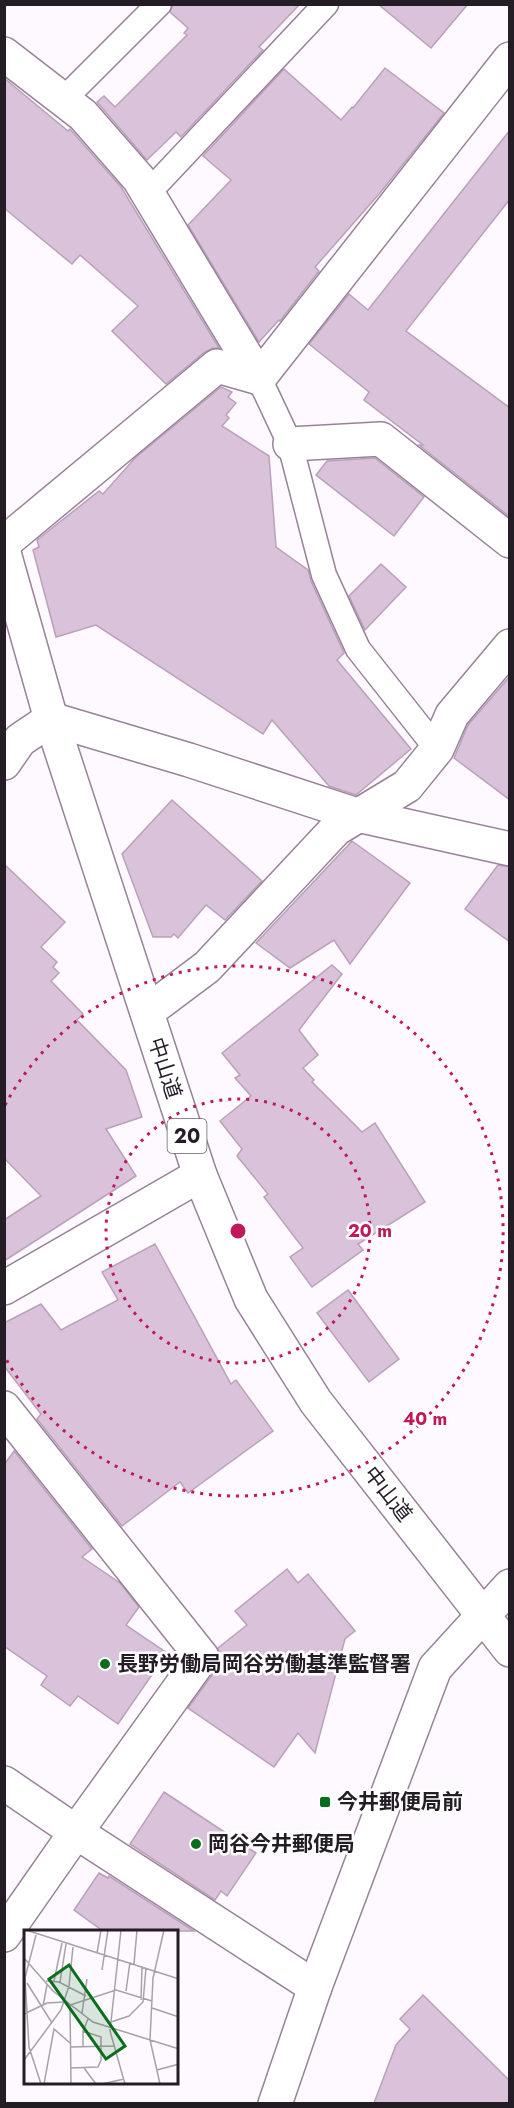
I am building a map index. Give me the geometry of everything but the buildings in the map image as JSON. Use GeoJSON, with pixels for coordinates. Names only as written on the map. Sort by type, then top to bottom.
{"type":"FeatureCollection","features":[{"type":"Feature","properties":{"kind":"main road"},"geometry":{"type":"LineString","coordinates":[[4,54],[83,115],[139,179],[259,378]]}},
{"type":"Feature","properties":{"kind":"main road"},"geometry":{"type":"LineString","coordinates":[[259,378],[510,60]]}},
{"type":"Feature","properties":{"kind":"main road"},"geometry":{"type":"LineString","coordinates":[[4,543],[217,366],[259,378]]}},
{"type":"Feature","properties":{"kind":"main road"},"geometry":{"type":"LineString","coordinates":[[290,444],[381,439],[510,541]]}},
{"type":"Feature","properties":{"kind":"main road","name":"中山道"},"geometry":{"type":"LineString","coordinates":[[4,553],[51,719],[200,1175],[251,1299],[316,1402],[510,1650]]}},
{"type":"Feature","properties":{"kind":"main road"},"geometry":{"type":"LineString","coordinates":[[147,1012],[207,967],[336,829],[406,786],[437,749],[452,715],[510,646]]}},
{"type":"Feature","properties":{"kind":"main road"},"geometry":{"type":"LineString","coordinates":[[4,763],[20,740],[51,719],[189,760],[357,815],[510,849]]}},
{"type":"Feature","properties":{"kind":"main road"},"geometry":{"type":"LineString","coordinates":[[4,1288],[200,1175]]}},
{"type":"Feature","properties":{"kind":"main road"},"geometry":{"type":"LineString","coordinates":[[4,1408],[202,1657],[4,1935]]}},
{"type":"Feature","properties":{"kind":"main road"},"geometry":{"type":"LineString","coordinates":[[274,2103],[315,1987],[435,1668],[510,1586]]}},
{"type":"Feature","properties":{"kind":"main road"},"geometry":{"type":"LineString","coordinates":[[4,1783],[315,1987]]}},
{"type":"Feature","properties":{"kind":"lane"},"geometry":{"type":"LineString","coordinates":[[63,100],[159,4]]}},
{"type":"Feature","properties":{"kind":"lane"},"geometry":{"type":"LineString","coordinates":[[148,193],[326,4]]}},
{"type":"Feature","properties":{"kind":"lane"},"geometry":{"type":"LineString","coordinates":[[259,378],[290,444],[324,575],[358,649],[437,749]]}},
{"type":"Feature","properties":{"kind":"place","name":"長野労働局岡谷労働基準監督署"},"geometry":{"type":"Point","coordinates":[105,1664]}},
{"type":"Feature","properties":{"kind":"place","name":"今井郵便局前"},"geometry":{"type":"Point","coordinates":[325,1802]}},
{"type":"Feature","properties":{"kind":"place","name":"岡谷今井郵便局"},"geometry":{"type":"Point","coordinates":[196,1844]}}]}
